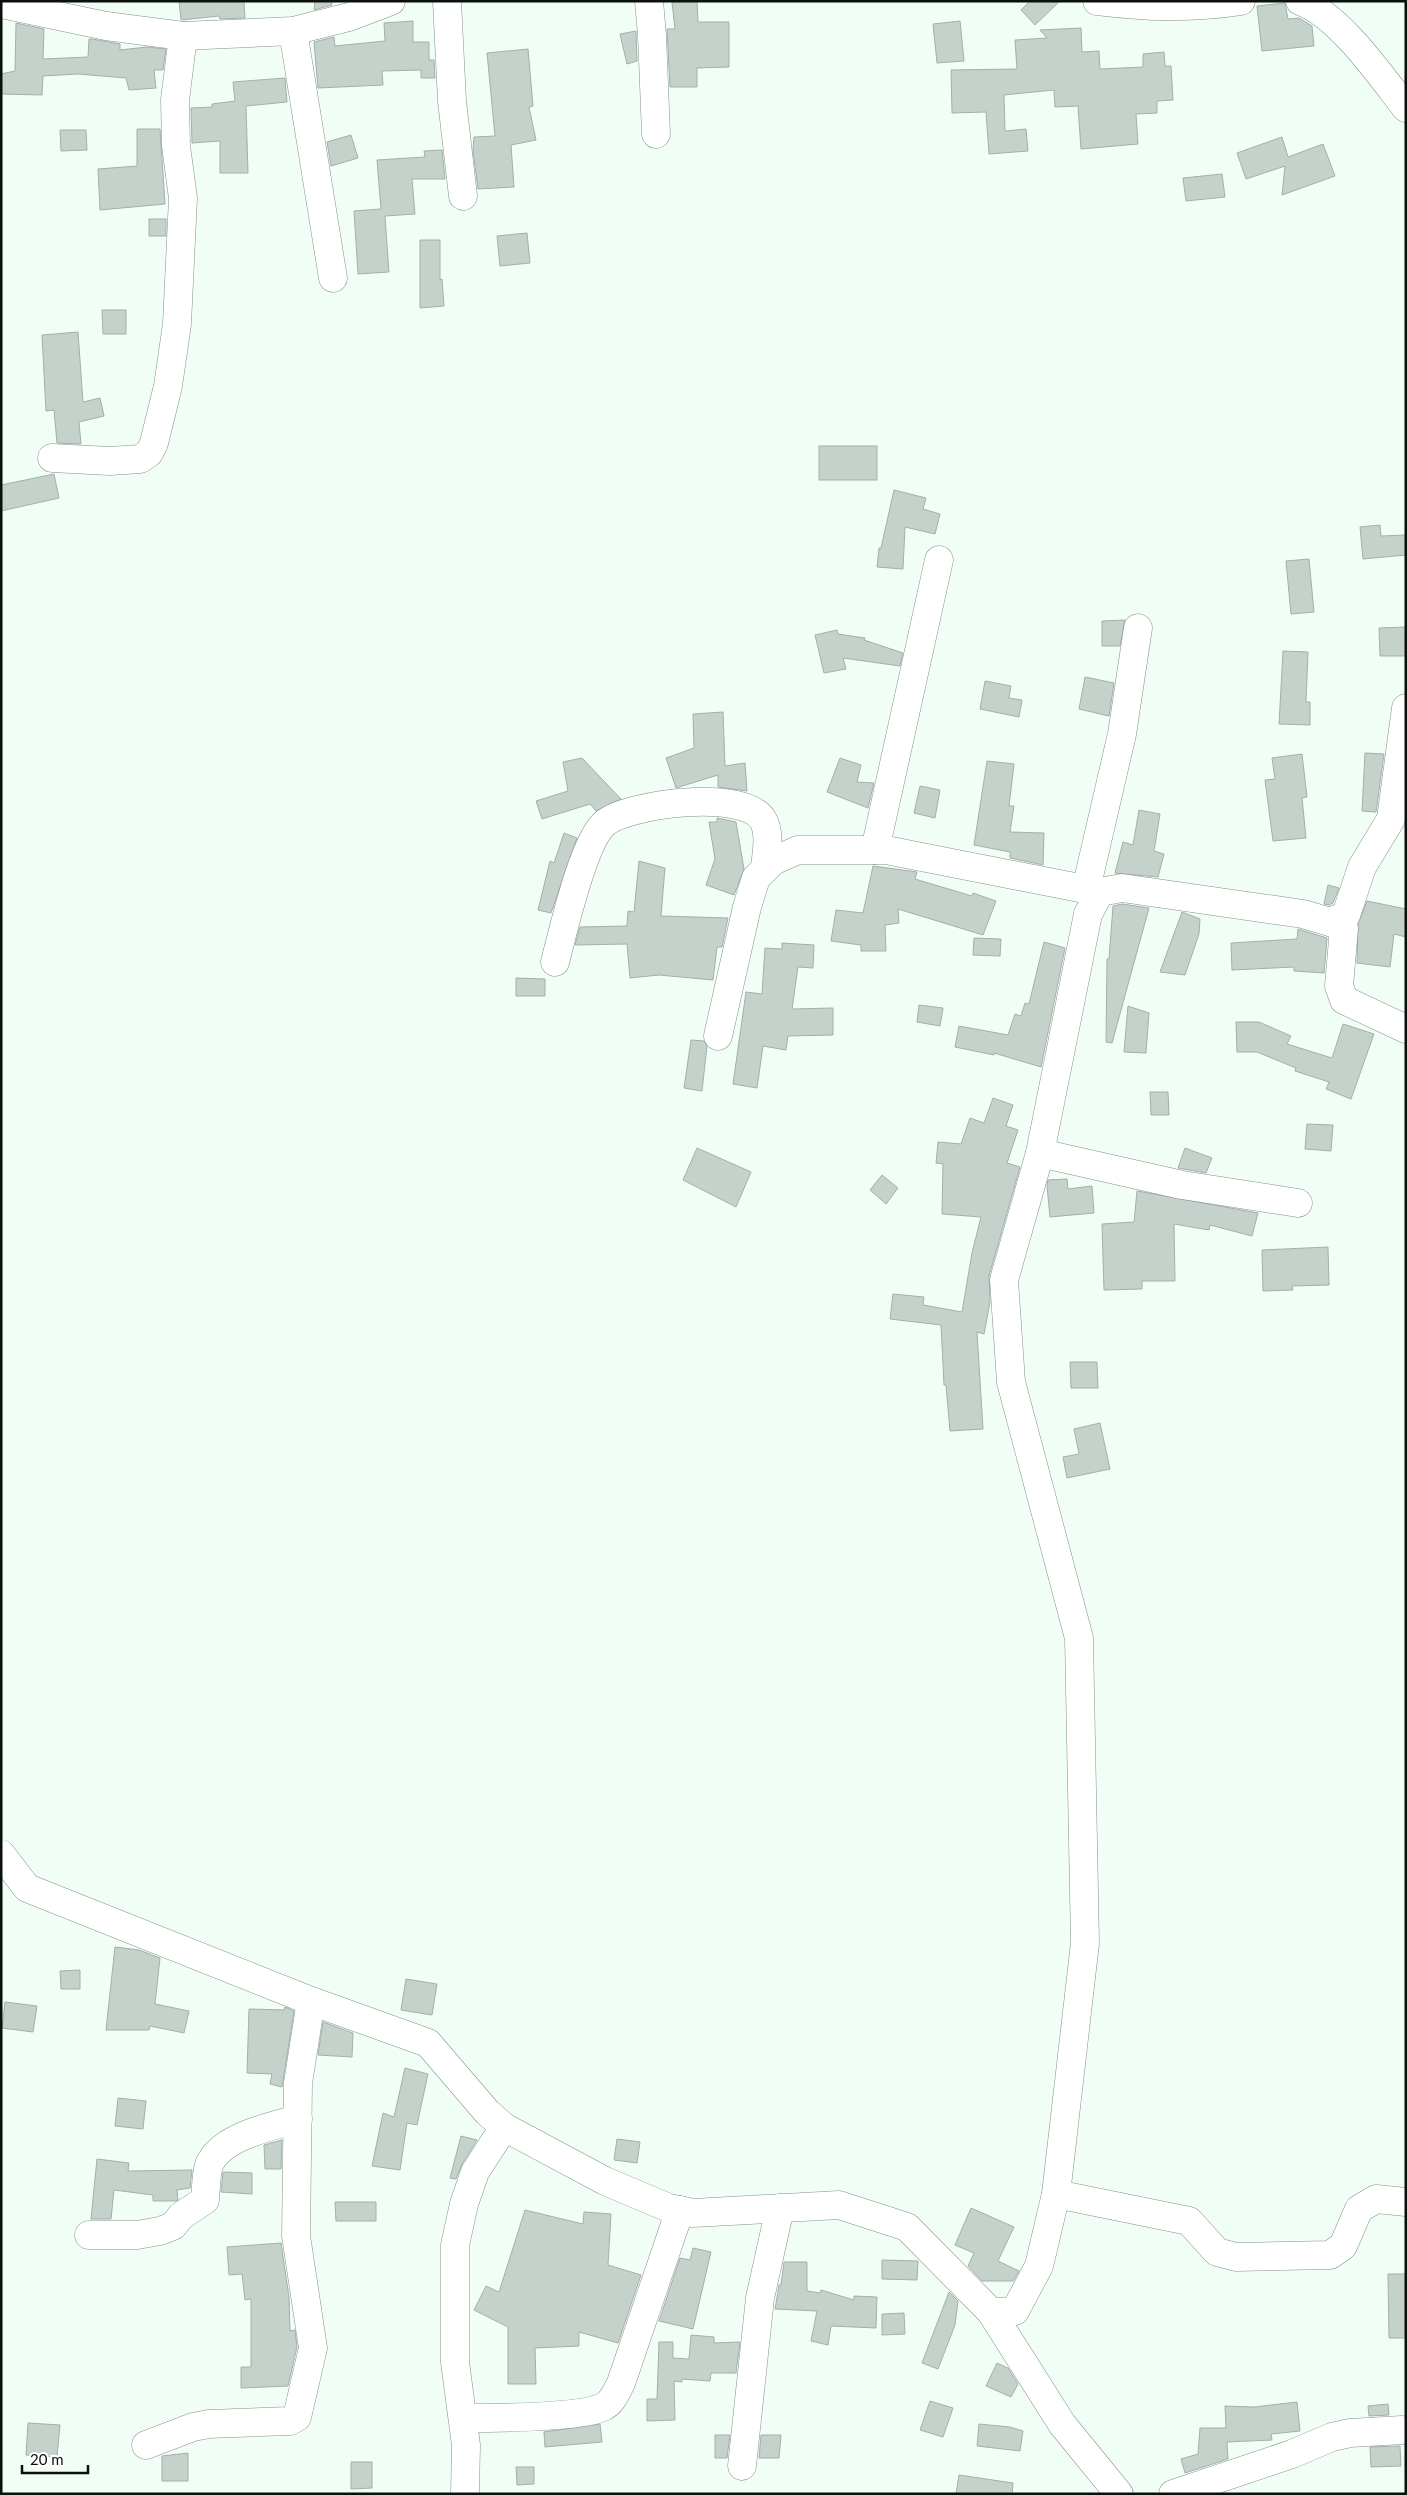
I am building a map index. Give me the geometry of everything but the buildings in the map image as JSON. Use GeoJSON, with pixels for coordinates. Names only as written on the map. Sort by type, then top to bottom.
{"type":"FeatureCollection","features":[{"type":"Feature","properties":{"kind":"street"},"geometry":{"type":"LineString","coordinates":[[1,4],[106,26],[183,36],[293,31],[349,16],[391,1]]}},
{"type":"Feature","properties":{"kind":"street"},"geometry":{"type":"LineString","coordinates":[[446,1],[452,101],[463,196]]}},
{"type":"Feature","properties":{"kind":"street"},"geometry":{"type":"LineString","coordinates":[[649,1],[656,134]]}},
{"type":"Feature","properties":{"kind":"street"},"geometry":{"type":"LineString","coordinates":[[1097,1],[1209,6],[1241,1]]}},
{"type":"Feature","properties":{"kind":"street"},"geometry":{"type":"LineString","coordinates":[[1300,1],[1313,6],[1360,49],[1406,108]]}},
{"type":"Feature","properties":{"kind":"street"},"geometry":{"type":"LineString","coordinates":[[293,31],[333,278]]}},
{"type":"Feature","properties":{"kind":"street"},"geometry":{"type":"LineString","coordinates":[[52,458],[110,461],[140,458],[149,453],[154,443],[168,386],[177,324],[183,198],[176,146],[175,100],[183,36]]}},
{"type":"Feature","properties":{"kind":"street"},"geometry":{"type":"LineString","coordinates":[[875,850],[939,560]]}},
{"type":"Feature","properties":{"kind":"street"},"geometry":{"type":"LineString","coordinates":[[991,2312],[1015,2311],[1039,2266],[1056,2194],[1086,1943],[1079,1638],[1011,1382],[1004,1280],[1040,1153],[1093,890],[1122,734],[1138,628]]}},
{"type":"Feature","properties":{"kind":"street"},"geometry":{"type":"LineString","coordinates":[[1330,922],[1346,916],[1362,867],[1391,819],[1406,708]]}},
{"type":"Feature","properties":{"kind":"street"},"geometry":{"type":"LineString","coordinates":[[555,962],[578,880],[593,841],[604,824],[617,816],[646,808],[688,802],[740,804],[755,811],[763,820],[767,834],[765,869]]}},
{"type":"Feature","properties":{"kind":"street"},"geometry":{"type":"LineString","coordinates":[[718,1036],[747,906],[756,878],[773,861],[798,850],[886,850],[1093,890],[1122,888],[1303,914],[1344,928],[1339,986],[1344,1000],[1406,1029]]}},
{"type":"Feature","properties":{"kind":"street"},"geometry":{"type":"LineString","coordinates":[[1040,1153],[1182,1185],[1298,1203]]}},
{"type":"Feature","properties":{"kind":"street"},"geometry":{"type":"LineString","coordinates":[[1,1854],[27,1888],[312,2001],[428,2043],[487,2112],[504,2127],[605,2181],[669,2208],[693,2213],[839,2205],[907,2227],[991,2312],[1062,2424],[1119,2494]]}},
{"type":"Feature","properties":{"kind":"street"},"geometry":{"type":"LineString","coordinates":[[146,2445],[193,2427],[209,2424],[290,2421],[297,2417],[313,2348],[296,2236],[298,2083],[312,2001]]}},
{"type":"Feature","properties":{"kind":"street"},"geometry":{"type":"LineString","coordinates":[[89,2234],[137,2235],[160,2231],[172,2226],[181,2216],[205,2200],[210,2162],[226,2146],[248,2133],[298,2119]]}},
{"type":"Feature","properties":{"kind":"street"},"geometry":{"type":"LineString","coordinates":[[465,2494],[466,2445],[454,2362],[455,2245],[464,2204],[475,2172],[504,2127]]}},
{"type":"Feature","properties":{"kind":"street"},"geometry":{"type":"LineString","coordinates":[[1056,2194],[1189,2221],[1217,2252],[1236,2257],[1330,2255],[1343,2246],[1359,2209],[1376,2199],[1406,2202]]}},
{"type":"Feature","properties":{"kind":"street"},"geometry":{"type":"LineString","coordinates":[[742,2466],[760,2298],[780,2208]]}},
{"type":"Feature","properties":{"kind":"street"},"geometry":{"type":"LineString","coordinates":[[463,2418],[582,2412],[602,2408],[612,2401],[621,2383],[680,2210]]}},
{"type":"Feature","properties":{"kind":"street"},"geometry":{"type":"LineString","coordinates":[[1173,2494],[1292,2454],[1332,2437],[1350,2433],[1402,2430]]}}]}
